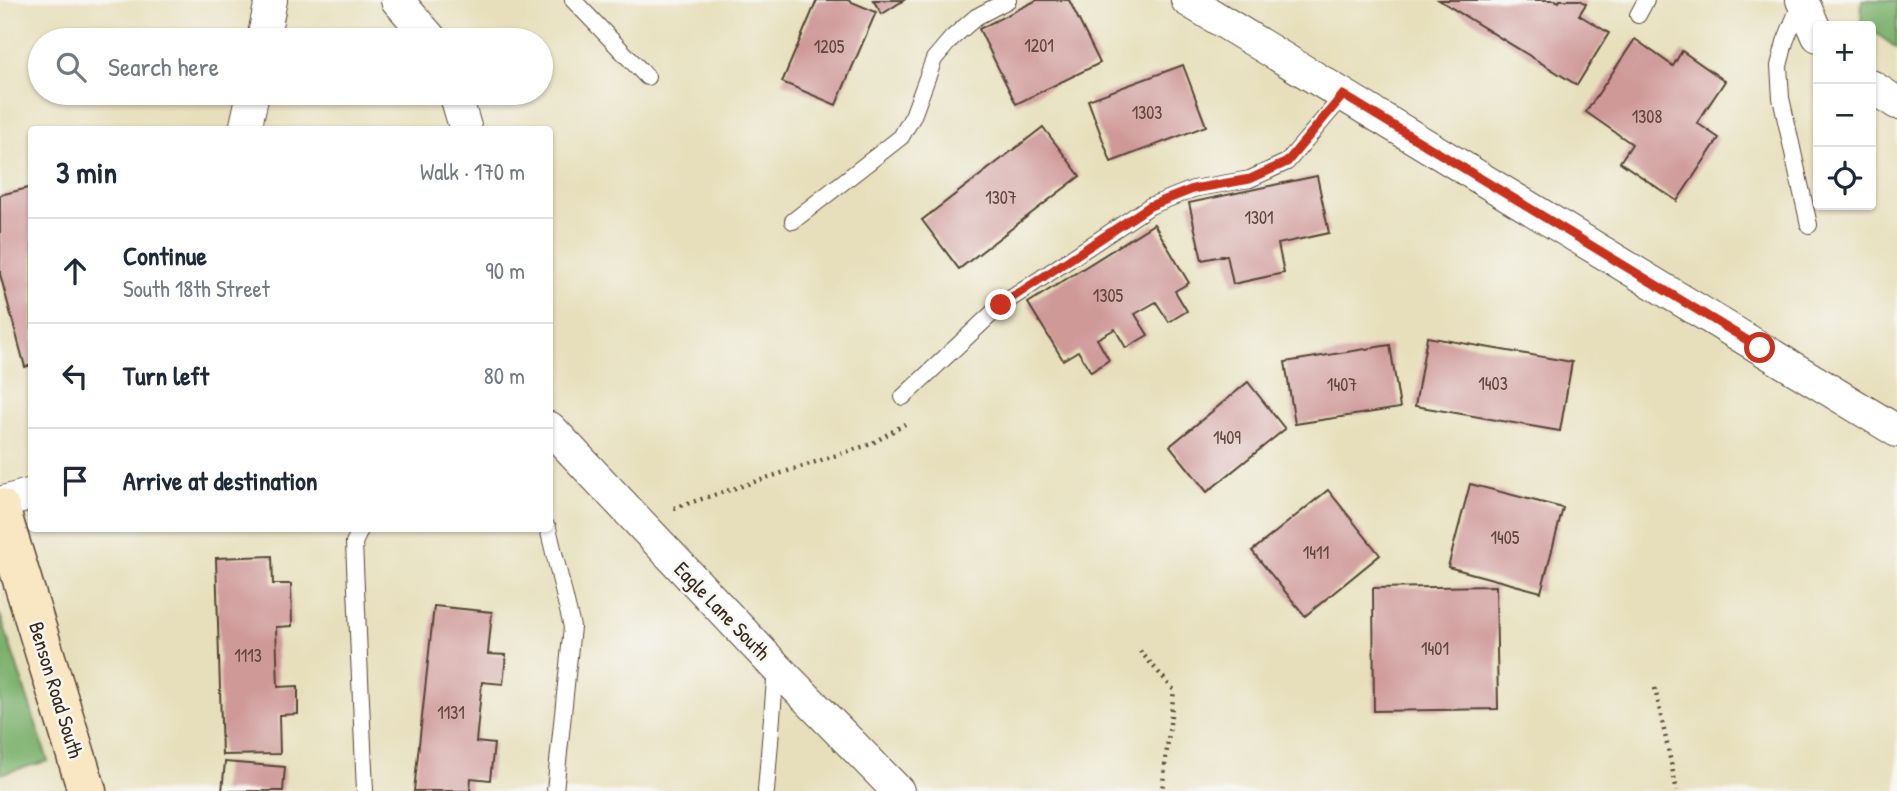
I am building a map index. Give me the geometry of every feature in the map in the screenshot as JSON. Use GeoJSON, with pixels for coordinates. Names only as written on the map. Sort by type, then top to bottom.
{"type":"FeatureCollection","features":[{"type":"Feature","properties":{"kind":"street"},"geometry":{"type":"LineString","coordinates":[[265,28],[271,0]]}},
{"type":"Feature","properties":{"kind":"street"},"geometry":{"type":"LineString","coordinates":[[397,0],[422,28]]}},
{"type":"Feature","properties":{"kind":"street"},"geometry":{"type":"LineString","coordinates":[[1187,0],[1897,431]]}},
{"type":"Feature","properties":{"kind":"street"},"geometry":{"type":"LineString","coordinates":[[1801,0],[1813,25]]}},
{"type":"Feature","properties":{"kind":"street"},"geometry":{"type":"LineString","coordinates":[[1876,89],[1897,103]]}},
{"type":"Feature","properties":{"kind":"street"},"geometry":{"type":"LineString","coordinates":[[246,126],[250,105]]}},
{"type":"Feature","properties":{"kind":"street"},"geometry":{"type":"LineString","coordinates":[[459,105],[466,126]]}},
{"type":"Feature","properties":{"kind":"street","name":"Eagle Lane South"},"geometry":{"type":"LineString","coordinates":[[553,431],[776,667],[898,791]]}},
{"type":"Feature","properties":{"kind":"street"},"geometry":{"type":"LineString","coordinates":[[0,505],[28,495]]}},
{"type":"Feature","properties":{"kind":"street","name":"Benson Road South"},"geometry":{"type":"LineString","coordinates":[[0,505],[87,791]]}},
{"type":"Feature","properties":{"kind":"lane"},"geometry":{"type":"LineString","coordinates":[[573,0],[647,77]]}},
{"type":"Feature","properties":{"kind":"lane"},"geometry":{"type":"LineString","coordinates":[[793,221],[901,137],[913,116],[934,59],[952,38],[976,17],[1008,0]]}},
{"type":"Feature","properties":{"kind":"lane"},"geometry":{"type":"LineString","coordinates":[[1638,15],[1646,0]]}},
{"type":"Feature","properties":{"kind":"lane"},"geometry":{"type":"LineString","coordinates":[[1801,0],[1785,42],[1780,66],[1781,98],[1809,225]]}},
{"type":"Feature","properties":{"kind":"lane"},"geometry":{"type":"LineString","coordinates":[[903,397],[1001,305],[1150,206],[1193,189],[1250,179],[1287,162],[1343,95]]}},
{"type":"Feature","properties":{"kind":"lane"},"geometry":{"type":"LineString","coordinates":[[359,532],[354,543],[365,791]]}},
{"type":"Feature","properties":{"kind":"lane"},"geometry":{"type":"LineString","coordinates":[[549,532],[572,627],[555,791]]}},
{"type":"Feature","properties":{"kind":"lane"},"geometry":{"type":"LineString","coordinates":[[766,791],[776,667]]}},
{"type":"Feature","properties":{"kind":"path"},"geometry":{"type":"LineString","coordinates":[[636,520],[871,444],[908,422],[903,397]]}},
{"type":"Feature","properties":{"kind":"path"},"geometry":{"type":"LineString","coordinates":[[1140,650],[1174,690],[1162,791]]}},
{"type":"Feature","properties":{"kind":"path"},"geometry":{"type":"LineString","coordinates":[[1656,688],[1677,791]]}},
{"type":"Feature","properties":{"kind":"green space"},"geometry":{"type":"Polygon","coordinates":[[[1862,0],[1897,0],[1897,48],[1876,33],[1876,21],[1861,21],[1862,0]]]}},
{"type":"Feature","properties":{"kind":"green space"},"geometry":{"type":"Polygon","coordinates":[[[0,614],[48,761],[0,774],[0,614]]]}},
{"type":"Feature","properties":{"kind":"building"},"geometry":{"type":"Polygon","coordinates":[[[817,0],[847,0],[876,12],[836,105],[782,82],[817,0]]]}},
{"type":"Feature","properties":{"kind":"building"},"geometry":{"type":"Polygon","coordinates":[[[873,0],[904,0],[882,14],[873,0]]]}},
{"type":"Feature","properties":{"kind":"building"},"geometry":{"type":"Polygon","coordinates":[[[1037,0],[1069,0],[1100,63],[1016,104],[979,29],[1037,0]]]}},
{"type":"Feature","properties":{"kind":"building"},"geometry":{"type":"Polygon","coordinates":[[[1439,0],[1580,0],[1586,4],[1579,15],[1609,33],[1577,85],[1439,0]]]}},
{"type":"Feature","properties":{"kind":"building"},"geometry":{"type":"Polygon","coordinates":[[[1635,39],[1673,66],[1682,51],[1725,81],[1697,123],[1719,138],[1677,201],[1620,162],[1632,144],[1586,112],[1635,39]]]}},
{"type":"Feature","properties":{"kind":"building"},"geometry":{"type":"Polygon","coordinates":[[[1183,65],[1206,126],[1111,162],[1088,100],[1183,65]]]}},
{"type":"Feature","properties":{"kind":"building"},"geometry":{"type":"Polygon","coordinates":[[[1043,127],[1080,176],[959,269],[922,220],[1043,127]]]}},
{"type":"Feature","properties":{"kind":"building"},"geometry":{"type":"Polygon","coordinates":[[[1317,176],[1329,233],[1278,244],[1284,273],[1233,284],[1227,255],[1202,260],[1189,203],[1317,176]]]}},
{"type":"Feature","properties":{"kind":"building"},"geometry":{"type":"Polygon","coordinates":[[[28,188],[28,366],[25,367],[0,274],[0,195],[28,188]]]}},
{"type":"Feature","properties":{"kind":"building"},"geometry":{"type":"Polygon","coordinates":[[[1154,224],[1189,283],[1175,291],[1187,311],[1169,322],[1156,302],[1135,314],[1148,335],[1126,348],[1115,329],[1097,339],[1109,360],[1091,372],[1078,351],[1063,360],[1028,303],[1154,224]]]}},
{"type":"Feature","properties":{"kind":"building"},"geometry":{"type":"Polygon","coordinates":[[[1427,337],[1572,362],[1560,431],[1415,406],[1427,337]]]}},
{"type":"Feature","properties":{"kind":"building"},"geometry":{"type":"Polygon","coordinates":[[[1390,345],[1400,408],[1295,424],[1285,362],[1390,345]]]}},
{"type":"Feature","properties":{"kind":"building"},"geometry":{"type":"Polygon","coordinates":[[[1248,382],[1285,429],[1207,492],[1170,446],[1248,382]]]}},
{"type":"Feature","properties":{"kind":"building"},"geometry":{"type":"Polygon","coordinates":[[[1470,484],[1563,508],[1541,592],[1448,567],[1470,484]]]}},
{"type":"Feature","properties":{"kind":"building"},"geometry":{"type":"Polygon","coordinates":[[[1328,490],[1380,555],[1305,616],[1252,551],[1328,490]]]}},
{"type":"Feature","properties":{"kind":"building"},"geometry":{"type":"Polygon","coordinates":[[[272,556],[273,584],[291,584],[292,626],[276,627],[278,687],[298,686],[298,714],[279,715],[280,754],[222,755],[216,558],[272,556]]]}},
{"type":"Feature","properties":{"kind":"building"},"geometry":{"type":"Polygon","coordinates":[[[1496,586],[1498,709],[1374,711],[1373,588],[1496,586]]]}},
{"type":"Feature","properties":{"kind":"building"},"geometry":{"type":"Polygon","coordinates":[[[434,606],[492,612],[488,654],[506,655],[503,684],[482,682],[476,742],[494,744],[490,780],[471,778],[470,791],[414,791],[434,606]]]}},
{"type":"Feature","properties":{"kind":"building"},"geometry":{"type":"Polygon","coordinates":[[[225,762],[285,767],[283,791],[222,791],[225,762]]]}},
{"type":"Feature","properties":{"kind":"route"},"geometry":{"type":"LineString","coordinates":[[1001,305],[1150,206],[1193,189],[1250,179],[1287,162],[1343,95],[1760,348]]}}]}
